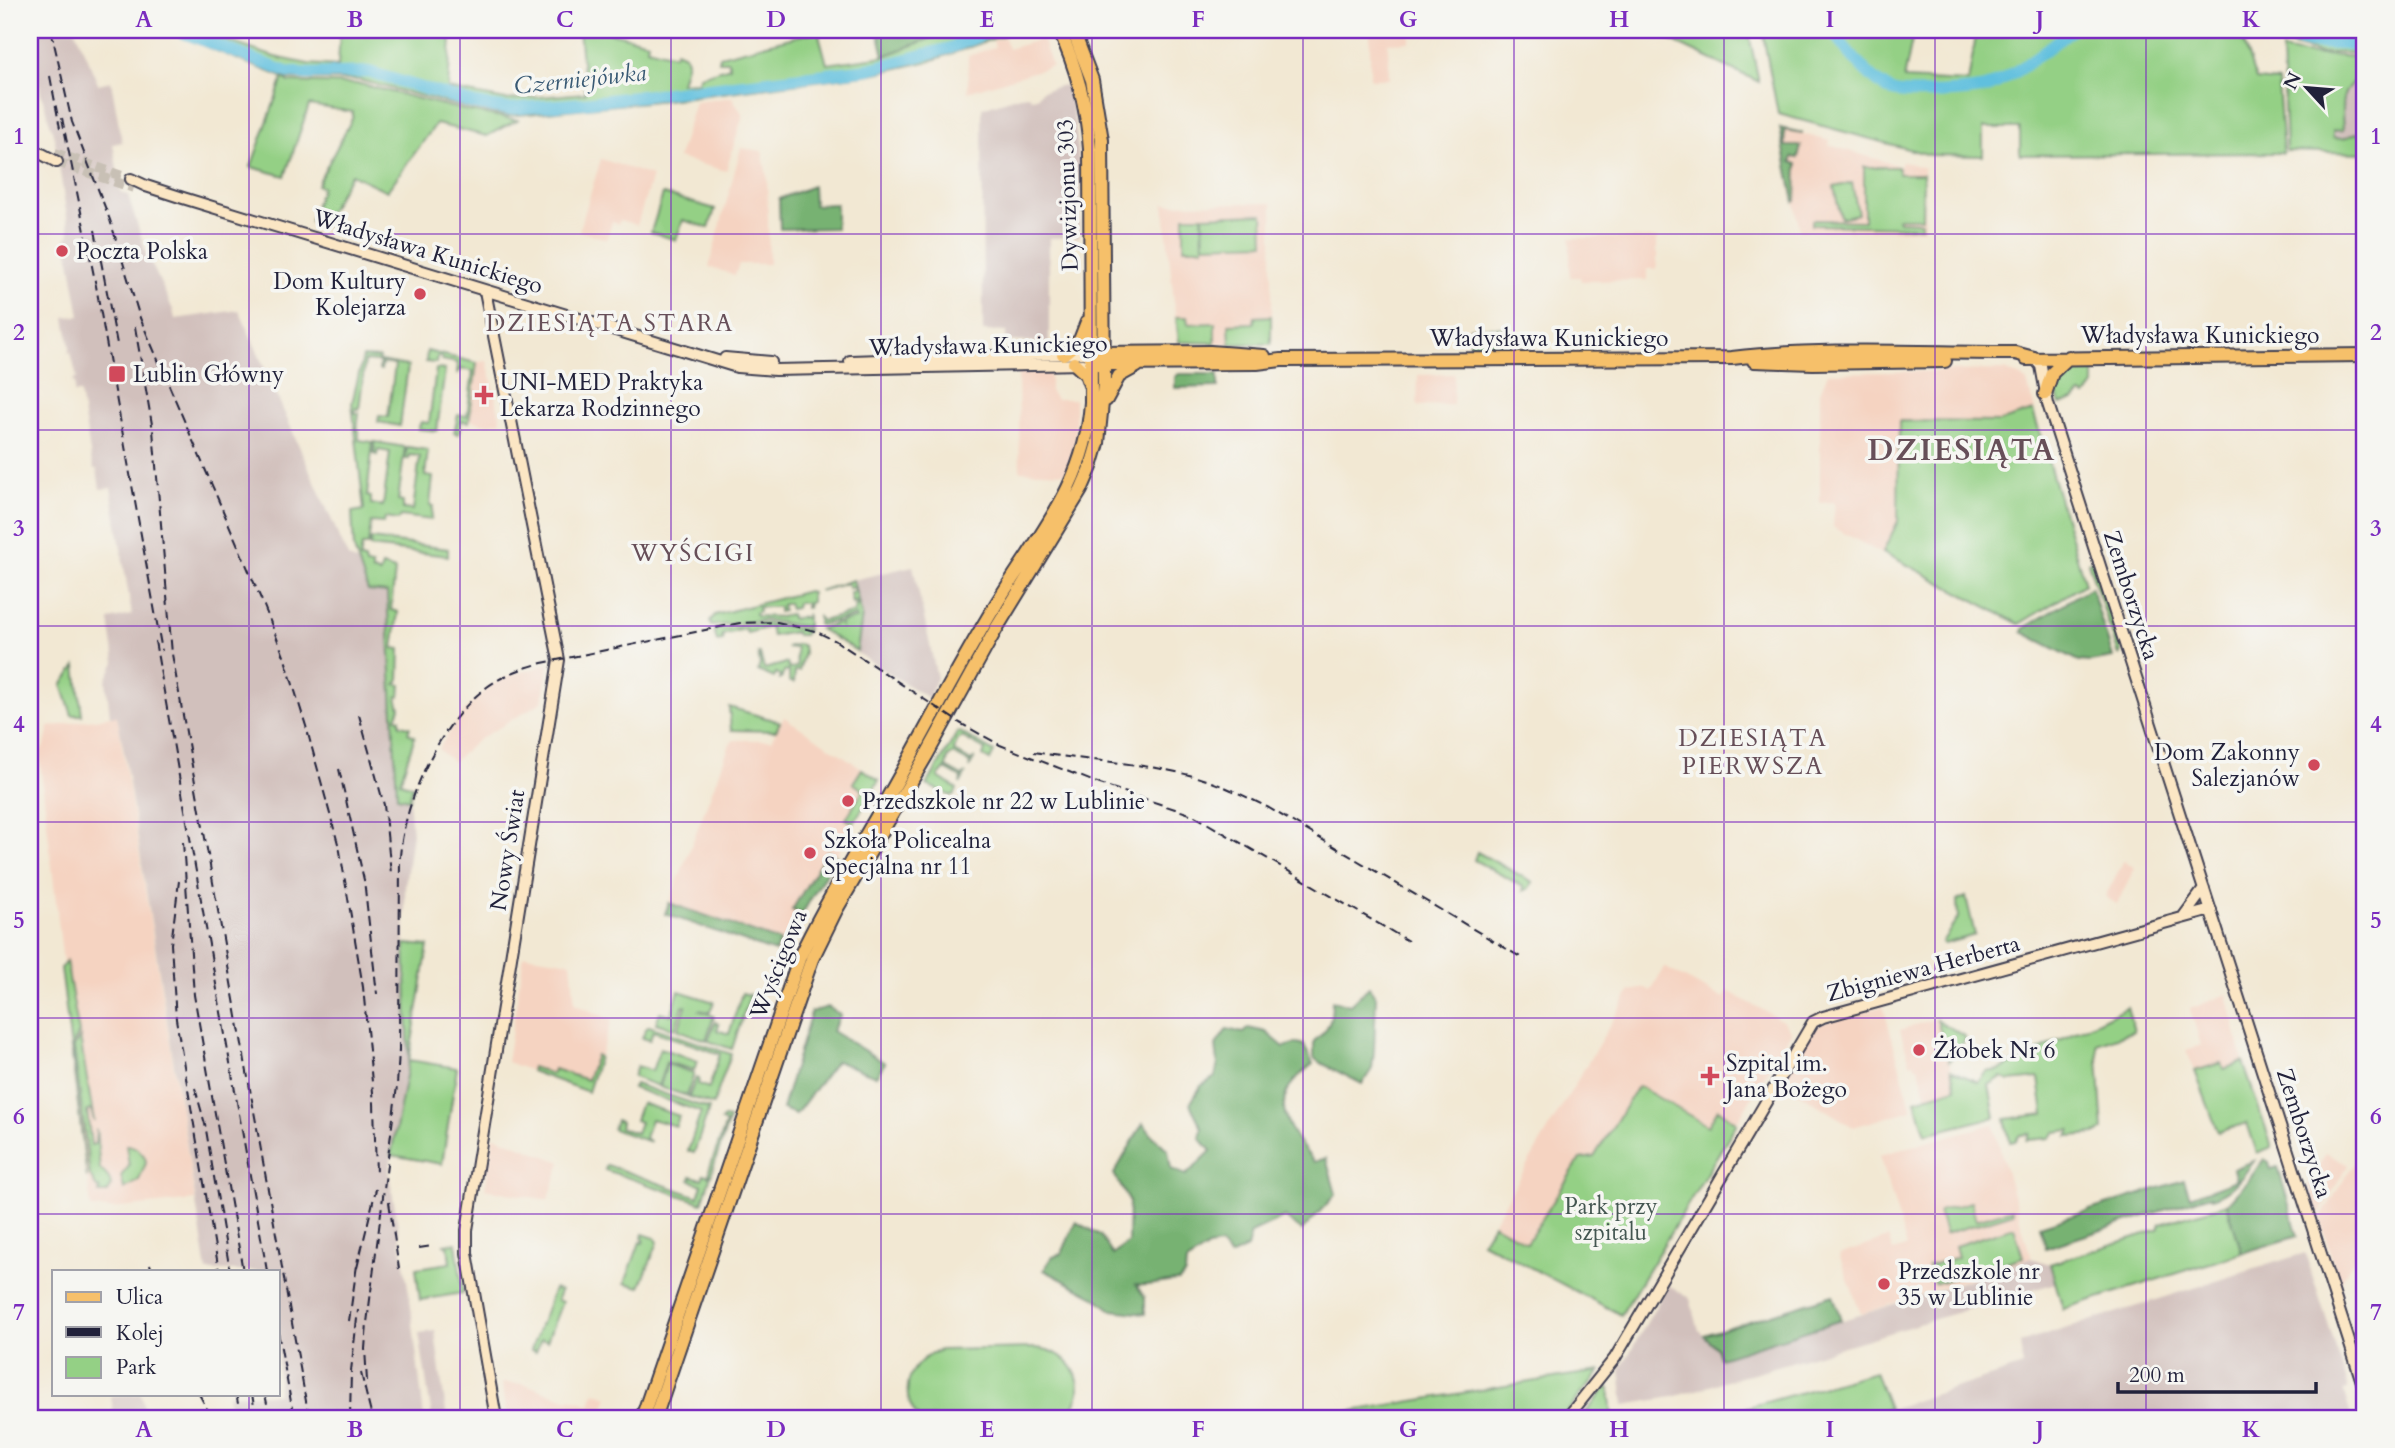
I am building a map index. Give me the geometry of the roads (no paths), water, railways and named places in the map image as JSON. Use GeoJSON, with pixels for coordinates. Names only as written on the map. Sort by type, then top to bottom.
{"type":"FeatureCollection","features":[{"type":"Feature","properties":{"kind":"main road","name":"Dywizjonu 303"},"geometry":{"type":"LineString","coordinates":[[1059,30],[1077,74],[1089,135],[1091,298],[1098,358]]}},
{"type":"Feature","properties":{"kind":"main road","name":"Dywizjonu 303"},"geometry":{"type":"LineString","coordinates":[[1073,30],[1092,80],[1100,127],[1104,339],[1098,358]]}},
{"type":"Feature","properties":{"kind":"main road"},"geometry":{"type":"LineString","coordinates":[[1063,354],[1084,335],[1091,298]]}},
{"type":"Feature","properties":{"kind":"main road"},"geometry":{"type":"LineString","coordinates":[[1104,339],[1126,352]]}},
{"type":"Feature","properties":{"kind":"main road","name":"Władysława Kunickiego"},"geometry":{"type":"LineString","coordinates":[[1098,358],[1126,352],[1210,352],[1259,355],[1281,360]]}},
{"type":"Feature","properties":{"kind":"main road","name":"Władysława Kunickiego"},"geometry":{"type":"LineString","coordinates":[[1098,358],[1142,364],[1257,363],[1281,360],[1732,358],[1767,354],[1900,352],[2015,353],[2034,358],[2365,355]]}},
{"type":"Feature","properties":{"kind":"main road"},"geometry":{"type":"LineString","coordinates":[[2045,394],[2052,373],[2069,357]]}},
{"type":"Feature","properties":{"kind":"main road","name":"Wyścigowa"},"geometry":{"type":"LineString","coordinates":[[642,1418],[800,956],[820,914],[872,827],[995,606],[1067,493],[1084,452],[1089,429],[1091,387],[1098,358]]}},
{"type":"Feature","properties":{"kind":"main road","name":"Wyścigowa"},"geometry":{"type":"LineString","coordinates":[[655,1418],[812,959],[830,920],[926,756],[996,629],[1081,490],[1095,455],[1102,411],[1098,358]]}},
{"type":"Feature","properties":{"kind":"main road"},"geometry":{"type":"LineString","coordinates":[[1074,363],[1086,374],[1091,387]]}},
{"type":"Feature","properties":{"kind":"main road"},"geometry":{"type":"LineString","coordinates":[[1102,411],[1116,380],[1125,371],[1142,364]]}},
{"type":"Feature","properties":{"kind":"street"},"geometry":{"type":"LineString","coordinates":[[30,151],[56,158]]}},
{"type":"Feature","properties":{"kind":"street","name":"Władysława Kunickiego"},"geometry":{"type":"LineString","coordinates":[[132,183],[737,367],[775,370],[1074,363],[1098,358]]}},
{"type":"Feature","properties":{"kind":"street","name":"Nowy Świat"},"geometry":{"type":"LineString","coordinates":[[485,291],[559,660],[467,1230],[467,1253],[496,1418]]}},
{"type":"Feature","properties":{"kind":"street","name":"Władysława Kunickiego"},"geometry":{"type":"LineString","coordinates":[[698,355],[775,363],[1063,354],[1098,358]]}},
{"type":"Feature","properties":{"kind":"street","name":"Zemborzycka"},"geometry":{"type":"LineString","coordinates":[[2034,358],[2041,366],[2045,394],[2365,1391]]}},
{"type":"Feature","properties":{"kind":"street"},"geometry":{"type":"LineString","coordinates":[[2184,916],[2204,889]]}},
{"type":"Feature","properties":{"kind":"street","name":"Zbigniewa Herberta"},"geometry":{"type":"LineString","coordinates":[[1567,1418],[1615,1358],[1813,1022],[1822,1017],[2211,910]]}},
{"type":"Feature","properties":{"kind":"waterway","name":"Czerniejówka"},"geometry":{"type":"LineString","coordinates":[[176,30],[287,72],[369,72],[475,104],[508,109],[583,103],[869,69],[950,48],[994,30]]}},
{"type":"Feature","properties":{"kind":"waterway","name":"Czerniejówka"},"geometry":{"type":"LineString","coordinates":[[1833,30],[1859,64],[1885,87],[1892,91],[1924,93],[1988,87],[2021,68],[2072,30]]}},
{"type":"Feature","properties":{"kind":"waterway","name":"Czerniejówka"},"geometry":{"type":"LineString","coordinates":[[2253,30],[2309,43],[2365,45]]}},
{"type":"Feature","properties":{"kind":"tunnel"},"geometry":{"type":"LineString","coordinates":[[55,153],[131,179]]}},
{"type":"Feature","properties":{"kind":"tunnel"},"geometry":{"type":"LineString","coordinates":[[57,162],[134,188]]}},
{"type":"Feature","properties":{"kind":"railway"},"geometry":{"type":"LineString","coordinates":[[51,30],[72,122],[110,220],[140,318],[264,606],[284,656],[306,726],[340,851],[363,987],[374,1103],[376,1175]]}},
{"type":"Feature","properties":{"kind":"railway"},"geometry":{"type":"LineString","coordinates":[[50,76],[60,128]]}},
{"type":"Feature","properties":{"kind":"railway"},"geometry":{"type":"LineString","coordinates":[[62,118],[96,286],[162,651]]}},
{"type":"Feature","properties":{"kind":"railway"},"geometry":{"type":"LineString","coordinates":[[95,230],[117,344]]}},
{"type":"Feature","properties":{"kind":"railway"},"geometry":{"type":"LineString","coordinates":[[135,327],[153,430],[172,654],[309,1418]]}},
{"type":"Feature","properties":{"kind":"railway"},"geometry":{"type":"LineString","coordinates":[[367,1381],[367,1323],[397,1086],[400,857],[403,835],[417,787],[427,764],[454,720],[487,687],[513,672],[542,663],[740,623],[777,622],[815,631],[836,641],[960,723],[1000,745],[1100,784],[1193,815],[1408,941]]}},
{"type":"Feature","properties":{"kind":"railway"},"geometry":{"type":"LineString","coordinates":[[155,641],[267,1270]]}},
{"type":"Feature","properties":{"kind":"railway"},"geometry":{"type":"LineString","coordinates":[[359,715],[384,805],[391,873]]}},
{"type":"Feature","properties":{"kind":"railway"},"geometry":{"type":"LineString","coordinates":[[1034,752],[1170,771],[1230,789],[1269,808],[1522,958]]}},
{"type":"Feature","properties":{"kind":"railway"},"geometry":{"type":"LineString","coordinates":[[339,769],[364,880],[377,994]]}},
{"type":"Feature","properties":{"kind":"railway"},"geometry":{"type":"LineString","coordinates":[[183,842],[194,995],[243,1270]]}},
{"type":"Feature","properties":{"kind":"railway"},"geometry":{"type":"LineString","coordinates":[[179,881],[171,944],[176,1019],[219,1270]]}},
{"type":"Feature","properties":{"kind":"railway"},"geometry":{"type":"LineString","coordinates":[[195,1088],[205,1124],[230,1270]]}},
{"type":"Feature","properties":{"kind":"railway"},"geometry":{"type":"LineString","coordinates":[[357,1268],[376,1189]]}},
{"type":"Feature","properties":{"kind":"railway"},"geometry":{"type":"LineString","coordinates":[[389,1202],[399,1269]]}},
{"type":"Feature","properties":{"kind":"railway"},"geometry":{"type":"LineString","coordinates":[[419,1248],[433,1246]]}},
{"type":"Feature","properties":{"kind":"railway"},"geometry":{"type":"LineString","coordinates":[[349,1321],[358,1258]]}},
{"type":"Feature","properties":{"kind":"railway"},"geometry":{"type":"LineString","coordinates":[[150,1264],[152,1270]]}},
{"type":"Feature","properties":{"kind":"railway"},"geometry":{"type":"LineString","coordinates":[[350,1418],[351,1371],[358,1310]]}},
{"type":"Feature","properties":{"kind":"railway"},"geometry":{"type":"LineString","coordinates":[[280,1343],[294,1418]]}},
{"type":"Feature","properties":{"kind":"railway"},"geometry":{"type":"LineString","coordinates":[[361,1373],[372,1418]]}},
{"type":"Feature","properties":{"kind":"railway"},"geometry":{"type":"LineString","coordinates":[[200,1396],[212,1418]]}},
{"type":"Feature","properties":{"kind":"railway"},"geometry":{"type":"LineString","coordinates":[[236,1396],[241,1418]]}},
{"type":"Feature","properties":{"kind":"railway"},"geometry":{"type":"LineString","coordinates":[[252,1396],[256,1418]]}},
{"type":"Feature","properties":{"kind":"railway"},"geometry":{"type":"LineString","coordinates":[[265,1396],[270,1418]]}},
{"type":"Feature","properties":{"kind":"place","name":"Poczta Polska"},"geometry":{"type":"Point","coordinates":[62,251]}},
{"type":"Feature","properties":{"kind":"place","name":"Dom Kultury Kolejarza"},"geometry":{"type":"Point","coordinates":[420,294]}},
{"type":"Feature","properties":{"kind":"place","name":"Lublin Główny"},"geometry":{"type":"Point","coordinates":[117,374]}},
{"type":"Feature","properties":{"kind":"place","name":"UNI-MED Praktyka Lekarza Rodzinnego"},"geometry":{"type":"Point","coordinates":[484,395]}},
{"type":"Feature","properties":{"kind":"place","name":"Dom Zakonny Salezjanów"},"geometry":{"type":"Point","coordinates":[2314,765]}},
{"type":"Feature","properties":{"kind":"place","name":"Przedszkole nr 22 w Lublinie"},"geometry":{"type":"Point","coordinates":[848,801]}},
{"type":"Feature","properties":{"kind":"place","name":"Szkoła Policealna Specjalna nr 11"},"geometry":{"type":"Point","coordinates":[810,853]}},
{"type":"Feature","properties":{"kind":"place","name":"Żłobek Nr 6"},"geometry":{"type":"Point","coordinates":[1919,1050]}},
{"type":"Feature","properties":{"kind":"place","name":"Szpital im. Jana Bożego"},"geometry":{"type":"Point","coordinates":[1710,1076]}},
{"type":"Feature","properties":{"kind":"place","name":"Przedszkole nr 35 w Lublinie"},"geometry":{"type":"Point","coordinates":[1884,1284]}},
{"type":"Feature","properties":{"kind":"district","name":"DZIESIĄTA STARA"},"geometry":{"type":"Point","coordinates":[610,323]}},
{"type":"Feature","properties":{"kind":"district","name":"DZIESIĄTA"},"geometry":{"type":"Point","coordinates":[1962,450]}},
{"type":"Feature","properties":{"kind":"district","name":"WYŚCIGI"},"geometry":{"type":"Point","coordinates":[693,553]}},
{"type":"Feature","properties":{"kind":"district","name":"DZIESIĄTA PIERWSZA"},"geometry":{"type":"Point","coordinates":[1753,752]}},
{"type":"Feature","properties":{"kind":"park label","name":"Park przy szpitalu"},"geometry":{"type":"Point","coordinates":[1611,1219]}}]}
